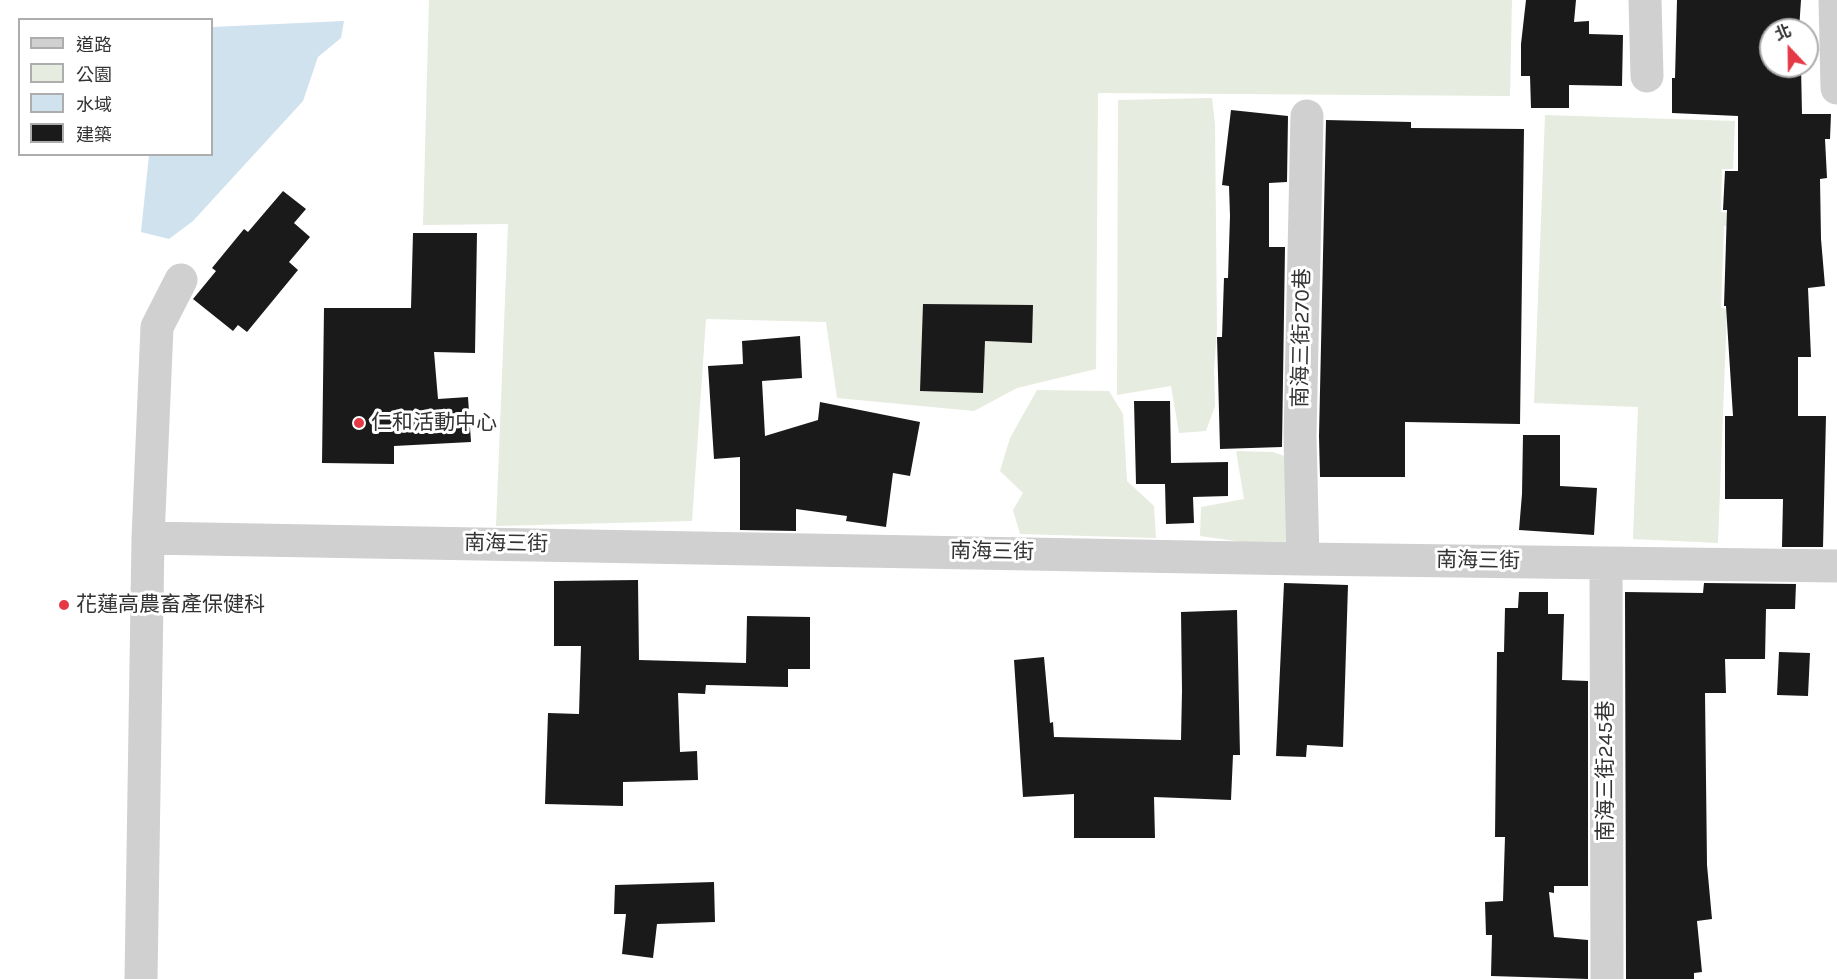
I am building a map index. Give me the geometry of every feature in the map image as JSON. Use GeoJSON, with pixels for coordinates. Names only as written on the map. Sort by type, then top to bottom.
{"type":"FeatureCollection","features":[{"type":"Feature","properties":{"kind":"street"},"geometry":{"type":"LineString","coordinates":[[1645,0],[1647,76]]}},
{"type":"Feature","properties":{"kind":"street"},"geometry":{"type":"LineString","coordinates":[[1835,0],[1837,88]]}},
{"type":"Feature","properties":{"kind":"street","name":"南海三街270巷"},"geometry":{"type":"LineString","coordinates":[[1303,559],[1300,436],[1307,116]]}},
{"type":"Feature","properties":{"kind":"street"},"geometry":{"type":"LineString","coordinates":[[141,979],[148,538],[157,327],[181,280]]}},
{"type":"Feature","properties":{"kind":"street","name":"南海三街"},"geometry":{"type":"LineString","coordinates":[[148,538],[1303,559],[1837,566]]}},
{"type":"Feature","properties":{"kind":"street","name":"南海三街245巷"},"geometry":{"type":"LineString","coordinates":[[1606,563],[1606,979]]}},
{"type":"Feature","properties":{"kind":"green space"},"geometry":{"type":"Polygon","coordinates":[[[429,0],[1512,0],[1510,96],[1098,93],[1096,369],[1017,388],[974,411],[837,398],[826,322],[706,319],[692,521],[496,526],[508,224],[423,225],[429,0]]]}},
{"type":"Feature","properties":{"kind":"green space"},"geometry":{"type":"Polygon","coordinates":[[[1212,98],[1215,124],[1217,329],[1214,370],[1215,406],[1206,431],[1179,433],[1171,386],[1117,395],[1118,100],[1212,98]]]}},
{"type":"Feature","properties":{"kind":"green space"},"geometry":{"type":"Polygon","coordinates":[[[1545,115],[1735,121],[1733,169],[1722,169],[1721,212],[1733,213],[1732,226],[1724,226],[1721,308],[1727,309],[1718,543],[1633,539],[1638,407],[1534,403],[1545,115]]]}},
{"type":"Feature","properties":{"kind":"green space"},"geometry":{"type":"Polygon","coordinates":[[[1037,390],[1109,391],[1123,414],[1127,481],[1154,506],[1156,538],[1020,534],[1013,510],[1023,493],[1000,471],[1010,438],[1037,390]]]}},
{"type":"Feature","properties":{"kind":"green space"},"geometry":{"type":"Polygon","coordinates":[[[1236,451],[1273,452],[1290,458],[1286,548],[1200,536],[1201,507],[1244,499],[1236,451]]]}},
{"type":"Feature","properties":{"kind":"water"},"geometry":{"type":"Polygon","coordinates":[[[344,21],[341,38],[318,57],[303,101],[193,221],[169,239],[141,232],[149,156],[213,156],[213,27],[344,21]]]}},
{"type":"Feature","properties":{"kind":"building"},"geometry":{"type":"Polygon","coordinates":[[[1526,0],[1576,0],[1574,22],[1589,21],[1589,34],[1623,35],[1622,86],[1569,85],[1569,108],[1531,108],[1530,76],[1521,76],[1521,44],[1526,0]]]}},
{"type":"Feature","properties":{"kind":"building"},"geometry":{"type":"Polygon","coordinates":[[[1677,0],[1801,0],[1800,18],[1759,18],[1759,78],[1801,78],[1802,114],[1831,114],[1830,139],[1825,139],[1827,178],[1820,179],[1821,239],[1825,286],[1808,288],[1811,357],[1798,357],[1798,416],[1826,416],[1823,547],[1782,547],[1783,499],[1725,499],[1725,416],[1733,416],[1726,306],[1724,306],[1727,210],[1723,210],[1725,171],[1738,171],[1738,116],[1672,113],[1672,78],[1675,78],[1677,0]]]}},
{"type":"Feature","properties":{"kind":"building"},"geometry":{"type":"Polygon","coordinates":[[[1231,110],[1288,116],[1287,182],[1269,183],[1269,247],[1285,247],[1282,447],[1220,449],[1217,337],[1222,337],[1224,278],[1228,278],[1229,186],[1222,185],[1231,110]]]}},
{"type":"Feature","properties":{"kind":"building"},"geometry":{"type":"Polygon","coordinates":[[[1326,120],[1411,122],[1411,128],[1524,129],[1520,424],[1405,422],[1405,477],[1320,477],[1326,120]]]}},
{"type":"Feature","properties":{"kind":"building"},"geometry":{"type":"Polygon","coordinates":[[[283,191],[306,209],[294,223],[310,237],[289,262],[298,270],[247,332],[238,325],[233,331],[193,299],[216,271],[212,268],[244,229],[248,232],[283,191]]]}},
{"type":"Feature","properties":{"kind":"building"},"geometry":{"type":"Polygon","coordinates":[[[413,233],[477,233],[475,353],[434,352],[438,399],[468,397],[471,442],[394,446],[394,464],[322,463],[324,308],[411,308],[413,233]]]}},
{"type":"Feature","properties":{"kind":"building"},"geometry":{"type":"Polygon","coordinates":[[[923,304],[1033,305],[1032,343],[985,341],[983,393],[920,391],[923,304]]]}},
{"type":"Feature","properties":{"kind":"building"},"geometry":{"type":"Polygon","coordinates":[[[800,336],[802,378],[762,381],[765,436],[818,420],[820,402],[920,422],[910,476],[893,473],[886,527],[846,521],[847,516],[796,509],[796,531],[740,530],[740,457],[714,459],[708,366],[743,364],[742,341],[800,336]]]}},
{"type":"Feature","properties":{"kind":"building"},"geometry":{"type":"Polygon","coordinates":[[[1134,401],[1170,401],[1171,463],[1228,462],[1228,496],[1193,497],[1194,523],[1166,524],[1165,484],[1136,484],[1134,401]]]}},
{"type":"Feature","properties":{"kind":"building"},"geometry":{"type":"Polygon","coordinates":[[[1523,435],[1560,435],[1560,486],[1597,488],[1594,535],[1519,530],[1523,435]]]}},
{"type":"Feature","properties":{"kind":"building"},"geometry":{"type":"Polygon","coordinates":[[[638,580],[639,660],[746,663],[747,616],[810,617],[810,669],[788,669],[788,687],[706,685],[705,694],[678,693],[680,752],[697,751],[698,780],[623,782],[623,806],[545,804],[548,713],[579,714],[581,646],[554,646],[554,581],[638,580]]]}},
{"type":"Feature","properties":{"kind":"building"},"geometry":{"type":"Polygon","coordinates":[[[1284,583],[1348,585],[1343,747],[1307,745],[1306,757],[1276,756],[1284,583]]]}},
{"type":"Feature","properties":{"kind":"building"},"geometry":{"type":"Polygon","coordinates":[[[1704,583],[1796,584],[1795,609],[1766,609],[1765,659],[1725,659],[1726,693],[1705,693],[1707,865],[1712,919],[1697,921],[1702,972],[1694,973],[1694,979],[1626,979],[1625,592],[1703,593],[1704,583]]]}},
{"type":"Feature","properties":{"kind":"building"},"geometry":{"type":"Polygon","coordinates":[[[1519,592],[1548,592],[1548,614],[1564,614],[1562,680],[1588,681],[1588,886],[1554,886],[1554,893],[1549,892],[1554,937],[1588,940],[1588,979],[1491,976],[1492,935],[1486,935],[1485,902],[1503,901],[1505,837],[1495,837],[1497,652],[1504,652],[1505,608],[1518,608],[1519,592]]]}},
{"type":"Feature","properties":{"kind":"building"},"geometry":{"type":"Polygon","coordinates":[[[1237,610],[1240,755],[1233,755],[1231,800],[1154,797],[1155,838],[1074,838],[1074,794],[1023,797],[1014,660],[1044,657],[1050,723],[1053,722],[1054,737],[1181,740],[1181,612],[1237,610]]]}},
{"type":"Feature","properties":{"kind":"building"},"geometry":{"type":"Polygon","coordinates":[[[1779,652],[1810,653],[1808,696],[1777,695],[1779,652]]]}},
{"type":"Feature","properties":{"kind":"building"},"geometry":{"type":"Polygon","coordinates":[[[714,882],[715,922],[657,924],[653,958],[622,954],[626,914],[614,914],[615,885],[714,882]]]}},
{"type":"Feature","properties":{"kind":"place","name":"仁和活動中心"},"geometry":{"type":"Point","coordinates":[359,423]}},
{"type":"Feature","properties":{"kind":"place","name":"花蓮高農畜產保健科"},"geometry":{"type":"Point","coordinates":[64,605]}}]}
